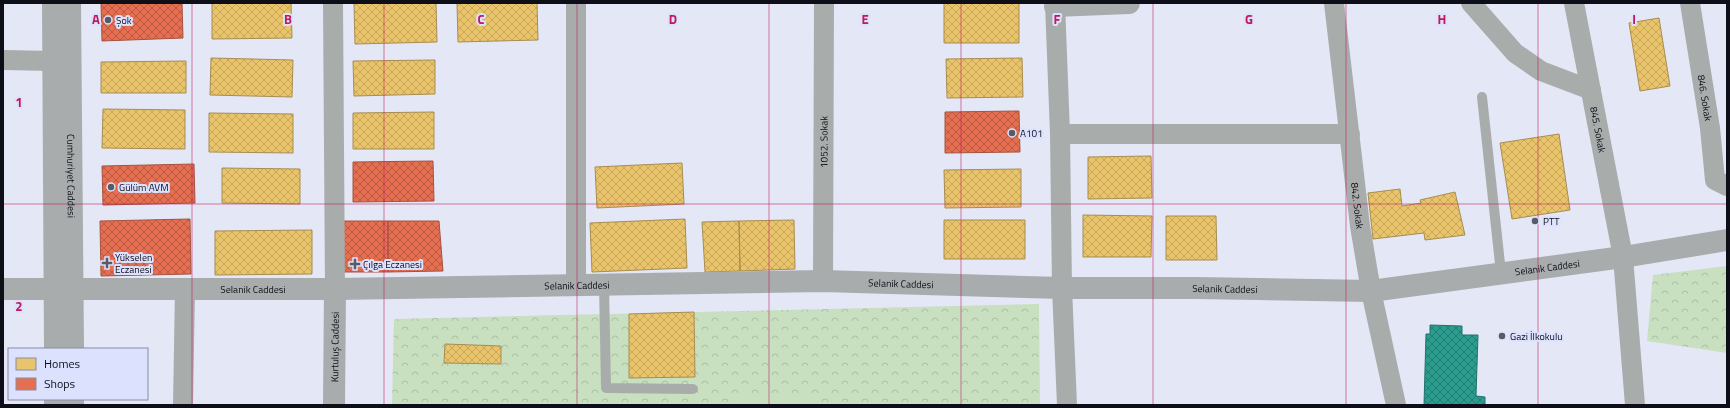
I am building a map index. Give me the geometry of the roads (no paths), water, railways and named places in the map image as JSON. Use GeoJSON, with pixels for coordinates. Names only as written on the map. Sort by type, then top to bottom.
{"type":"FeatureCollection","features":[{"type":"Feature","properties":{"kind":"street","name":"Cumhuriyet Caddesi"},"geometry":{"type":"LineString","coordinates":[[53,3],[53,61],[63,289],[73,348]]}},
{"type":"Feature","properties":{"kind":"street","name":"Cumhuriyet Caddesi"},"geometry":{"type":"LineString","coordinates":[[55,348],[63,289],[70,3]]}},
{"type":"Feature","properties":{"kind":"street"},"geometry":{"type":"LineString","coordinates":[[333,3],[335,289]]}},
{"type":"Feature","properties":{"kind":"street"},"geometry":{"type":"LineString","coordinates":[[576,3],[576,286]]}},
{"type":"Feature","properties":{"kind":"street","name":"1052. Sokak"},"geometry":{"type":"LineString","coordinates":[[823,281],[824,3]]}},
{"type":"Feature","properties":{"kind":"street"},"geometry":{"type":"LineString","coordinates":[[1067,405],[1062,288],[1060,134],[1055,5],[1129,3]]}},
{"type":"Feature","properties":{"kind":"street","name":"842. Sokak"},"geometry":{"type":"LineString","coordinates":[[1334,3],[1360,226],[1371,291],[1396,405]]}},
{"type":"Feature","properties":{"kind":"street"},"geometry":{"type":"LineString","coordinates":[[1471,3],[1515,53],[1541,71],[1591,90]]}},
{"type":"Feature","properties":{"kind":"street","name":"845. Sokak"},"geometry":{"type":"LineString","coordinates":[[1574,3],[1623,257],[1635,405]]}},
{"type":"Feature","properties":{"kind":"street","name":"846. Sokak"},"geometry":{"type":"LineString","coordinates":[[1690,3],[1710,128],[1715,180],[1727,186]]}},
{"type":"Feature","properties":{"kind":"street"},"geometry":{"type":"LineString","coordinates":[[3,60],[53,61]]}},
{"type":"Feature","properties":{"kind":"street"},"geometry":{"type":"LineString","coordinates":[[1060,134],[1350,134]]}},
{"type":"Feature","properties":{"kind":"street","name":"Selanik Caddesi"},"geometry":{"type":"LineString","coordinates":[[3,289],[335,289],[823,281],[1062,288],[1196,288],[1371,291],[1623,257],[1727,240]]}},
{"type":"Feature","properties":{"kind":"street"},"geometry":{"type":"LineString","coordinates":[[183,405],[185,289]]}},
{"type":"Feature","properties":{"kind":"street","name":"Kurtuluş Caddesi"},"geometry":{"type":"LineString","coordinates":[[334,405],[335,289]]}},
{"type":"Feature","properties":{"kind":"lane"},"geometry":{"type":"LineString","coordinates":[[1482,97],[1502,273]]}},
{"type":"Feature","properties":{"kind":"lane"},"geometry":{"type":"LineString","coordinates":[[604,285],[606,388],[693,389]]}},
{"type":"Feature","properties":{"kind":"place","name":"Şok"},"geometry":{"type":"Point","coordinates":[108,20]}},
{"type":"Feature","properties":{"kind":"place","name":"A101"},"geometry":{"type":"Point","coordinates":[1012,133]}},
{"type":"Feature","properties":{"kind":"place","name":"Gülüm AVM"},"geometry":{"type":"Point","coordinates":[111,187]}},
{"type":"Feature","properties":{"kind":"place","name":"PTT"},"geometry":{"type":"Point","coordinates":[1535,221]}},
{"type":"Feature","properties":{"kind":"place","name":"Yükselen Eczanesi"},"geometry":{"type":"Point","coordinates":[107,263]}},
{"type":"Feature","properties":{"kind":"place","name":"Çılga Eczanesi"},"geometry":{"type":"Point","coordinates":[355,264]}},
{"type":"Feature","properties":{"kind":"place","name":"Gazi İlkokulu"},"geometry":{"type":"Point","coordinates":[1502,336]}}]}
